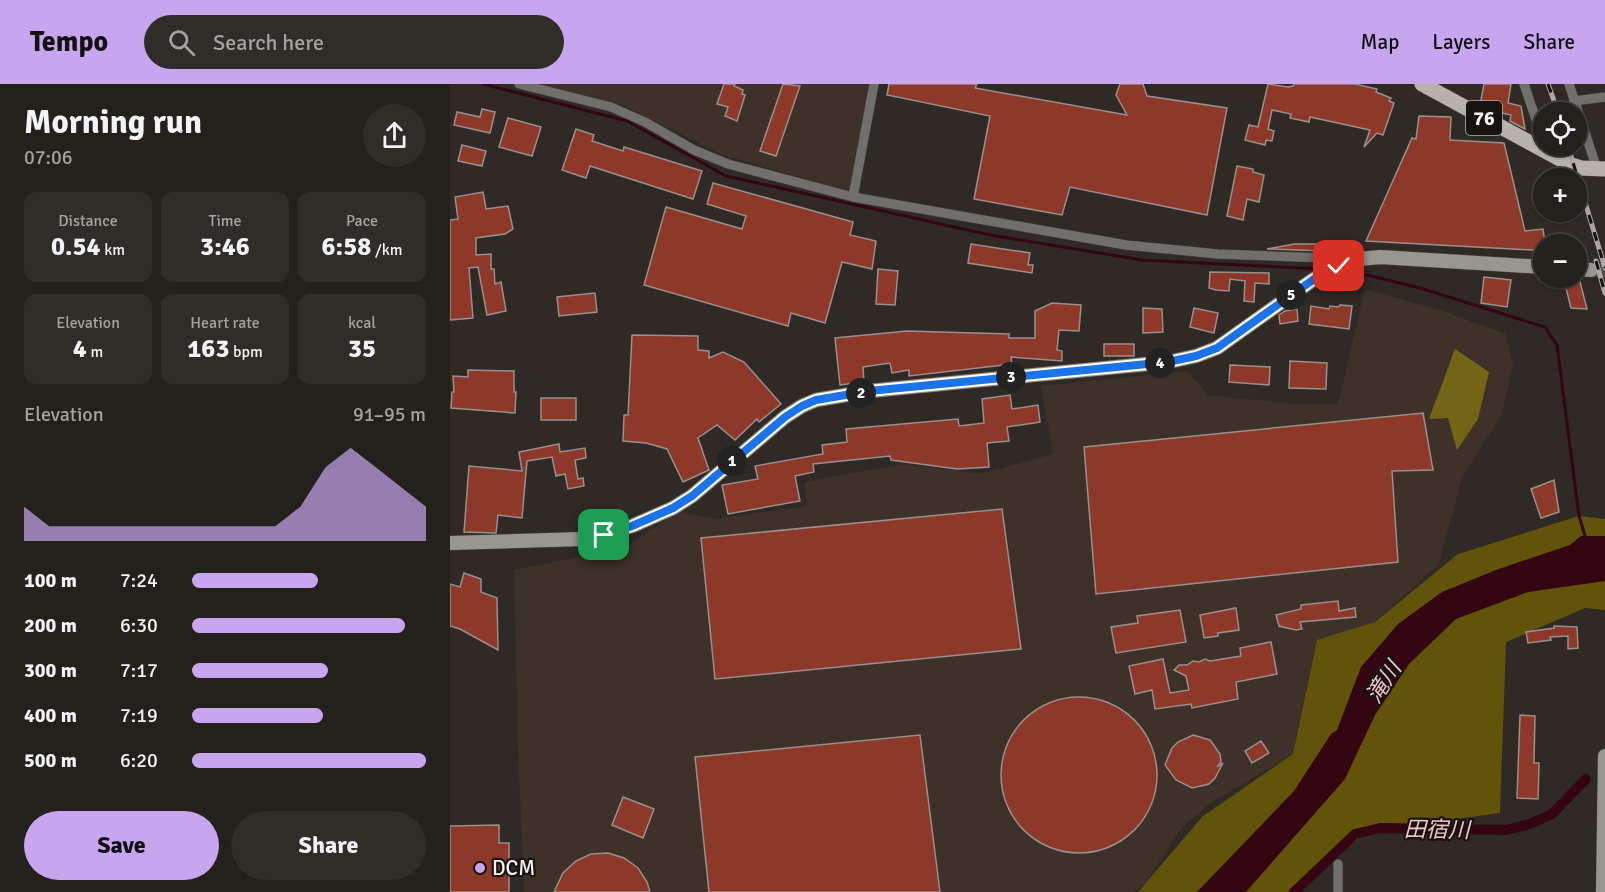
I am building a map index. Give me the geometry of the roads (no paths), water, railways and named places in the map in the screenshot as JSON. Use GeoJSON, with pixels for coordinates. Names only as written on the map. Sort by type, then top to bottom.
{"type":"FeatureCollection","features":[{"type":"Feature","properties":{"kind":"main road","name":"76"},"geometry":{"type":"LineString","coordinates":[[1422,84],[1533,141]]}},
{"type":"Feature","properties":{"kind":"main road","name":"76"},"geometry":{"type":"LineString","coordinates":[[1558,156],[1571,165],[1601,169]]}},
{"type":"Feature","properties":{"kind":"main road"},"geometry":{"type":"LineString","coordinates":[[450,543],[582,540],[632,526],[673,508],[692,496],[785,417],[816,400],[869,391],[1168,362],[1196,356],[1217,348],[1314,279],[1339,266],[1360,259],[1380,257],[1533,266]]}},
{"type":"Feature","properties":{"kind":"main road"},"geometry":{"type":"LineString","coordinates":[[1587,270],[1591,270]]}},
{"type":"Feature","properties":{"kind":"main road"},"geometry":{"type":"LineString","coordinates":[[1603,892],[1605,756]]}},
{"type":"Feature","properties":{"kind":"street"},"geometry":{"type":"LineString","coordinates":[[519,84],[611,107],[645,122],[694,150],[728,164],[853,197],[1126,245],[1218,254],[1360,259]]}},
{"type":"Feature","properties":{"kind":"street"},"geometry":{"type":"LineString","coordinates":[[853,197],[874,84]]}},
{"type":"Feature","properties":{"kind":"street"},"geometry":{"type":"LineString","coordinates":[[1524,84],[1533,111]]}},
{"type":"Feature","properties":{"kind":"street"},"geometry":{"type":"LineString","coordinates":[[1569,84],[1601,169]]}},
{"type":"Feature","properties":{"kind":"street"},"geometry":{"type":"LineString","coordinates":[[1574,101],[1605,97]]}},
{"type":"Feature","properties":{"kind":"street"},"geometry":{"type":"LineString","coordinates":[[1338,864],[1338,892]]}},
{"type":"Feature","properties":{"kind":"water","name":"滝川"},"geometry":{"type":"Polygon","coordinates":[[[1581,536],[1605,536],[1605,581],[1528,592],[1456,619],[1409,664],[1375,715],[1345,779],[1246,892],[1197,892],[1294,791],[1331,734],[1337,730],[1361,667],[1398,624],[1442,592],[1496,570],[1570,545],[1581,536]]]}},
{"type":"Feature","properties":{"kind":"waterway"},"geometry":{"type":"LineString","coordinates":[[483,84],[627,121],[726,176],[990,235],[1142,260],[1321,269]]}},
{"type":"Feature","properties":{"kind":"waterway"},"geometry":{"type":"LineString","coordinates":[[1339,272],[1367,275],[1420,288],[1545,327],[1557,345],[1579,516],[1586,539]]}},
{"type":"Feature","properties":{"kind":"waterway","name":"田宿川"},"geometry":{"type":"LineString","coordinates":[[1294,892],[1355,834],[1380,828],[1506,830],[1530,824],[1552,814],[1586,779]]}},
{"type":"Feature","properties":{"kind":"tunnel"},"geometry":{"type":"LineString","coordinates":[[1591,270],[1605,270]]}},
{"type":"Feature","properties":{"kind":"railway"},"geometry":{"type":"LineString","coordinates":[[1548,84],[1554,102]]}},
{"type":"Feature","properties":{"kind":"railway"},"geometry":{"type":"LineString","coordinates":[[1571,156],[1605,268]]}},
{"type":"Feature","properties":{"kind":"railway"},"geometry":{"type":"LineString","coordinates":[[1596,261],[1605,293]]}},
{"type":"Feature","properties":{"kind":"place","name":"DCM"},"geometry":{"type":"Point","coordinates":[480,868]}}]}
